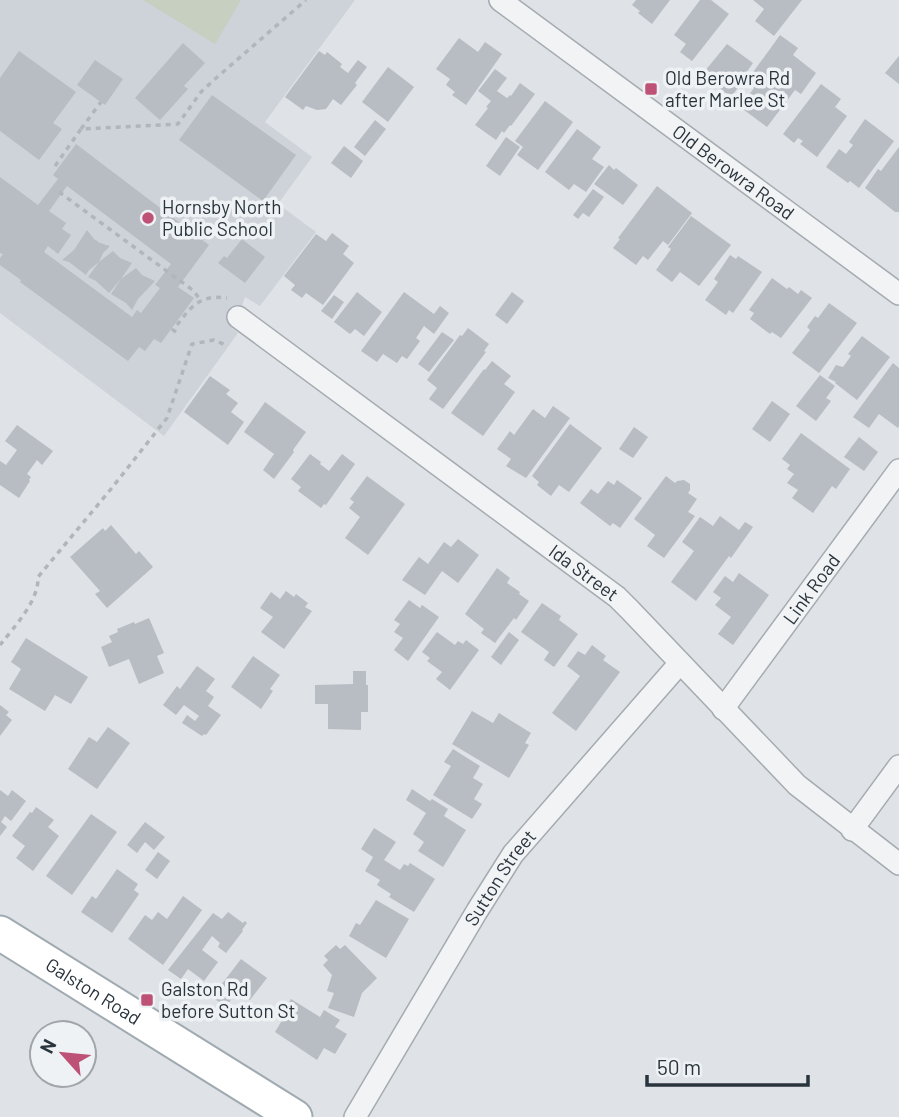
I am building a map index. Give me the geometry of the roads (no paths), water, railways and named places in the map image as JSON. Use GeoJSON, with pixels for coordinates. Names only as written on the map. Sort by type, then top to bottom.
{"type":"FeatureCollection","features":[{"type":"Feature","properties":{"kind":"main road","name":"Galston Road"},"geometry":{"type":"LineString","coordinates":[[0,933],[295,1117]]}},
{"type":"Feature","properties":{"kind":"street","name":"Old Berowra Road"},"geometry":{"type":"LineString","coordinates":[[500,0],[899,295]]}},
{"type":"Feature","properties":{"kind":"street","name":"Ida Street"},"geometry":{"type":"LineString","coordinates":[[235,308],[617,597],[797,785],[899,864]]}},
{"type":"Feature","properties":{"kind":"street","name":"Link Road"},"geometry":{"type":"LineString","coordinates":[[723,709],[899,470]]}},
{"type":"Feature","properties":{"kind":"street","name":"Sutton Street"},"geometry":{"type":"LineString","coordinates":[[355,1117],[513,854],[681,663]]}},
{"type":"Feature","properties":{"kind":"street"},"geometry":{"type":"LineString","coordinates":[[852,830],[899,766]]}},
{"type":"Feature","properties":{"kind":"place","name":"Old Berowra Rd after Marlee St"},"geometry":{"type":"Point","coordinates":[651,89]}},
{"type":"Feature","properties":{"kind":"place","name":"Hornsby North Public School"},"geometry":{"type":"Point","coordinates":[148,218]}},
{"type":"Feature","properties":{"kind":"place","name":"Galston Rd before Sutton St"},"geometry":{"type":"Point","coordinates":[147,1000]}}]}
